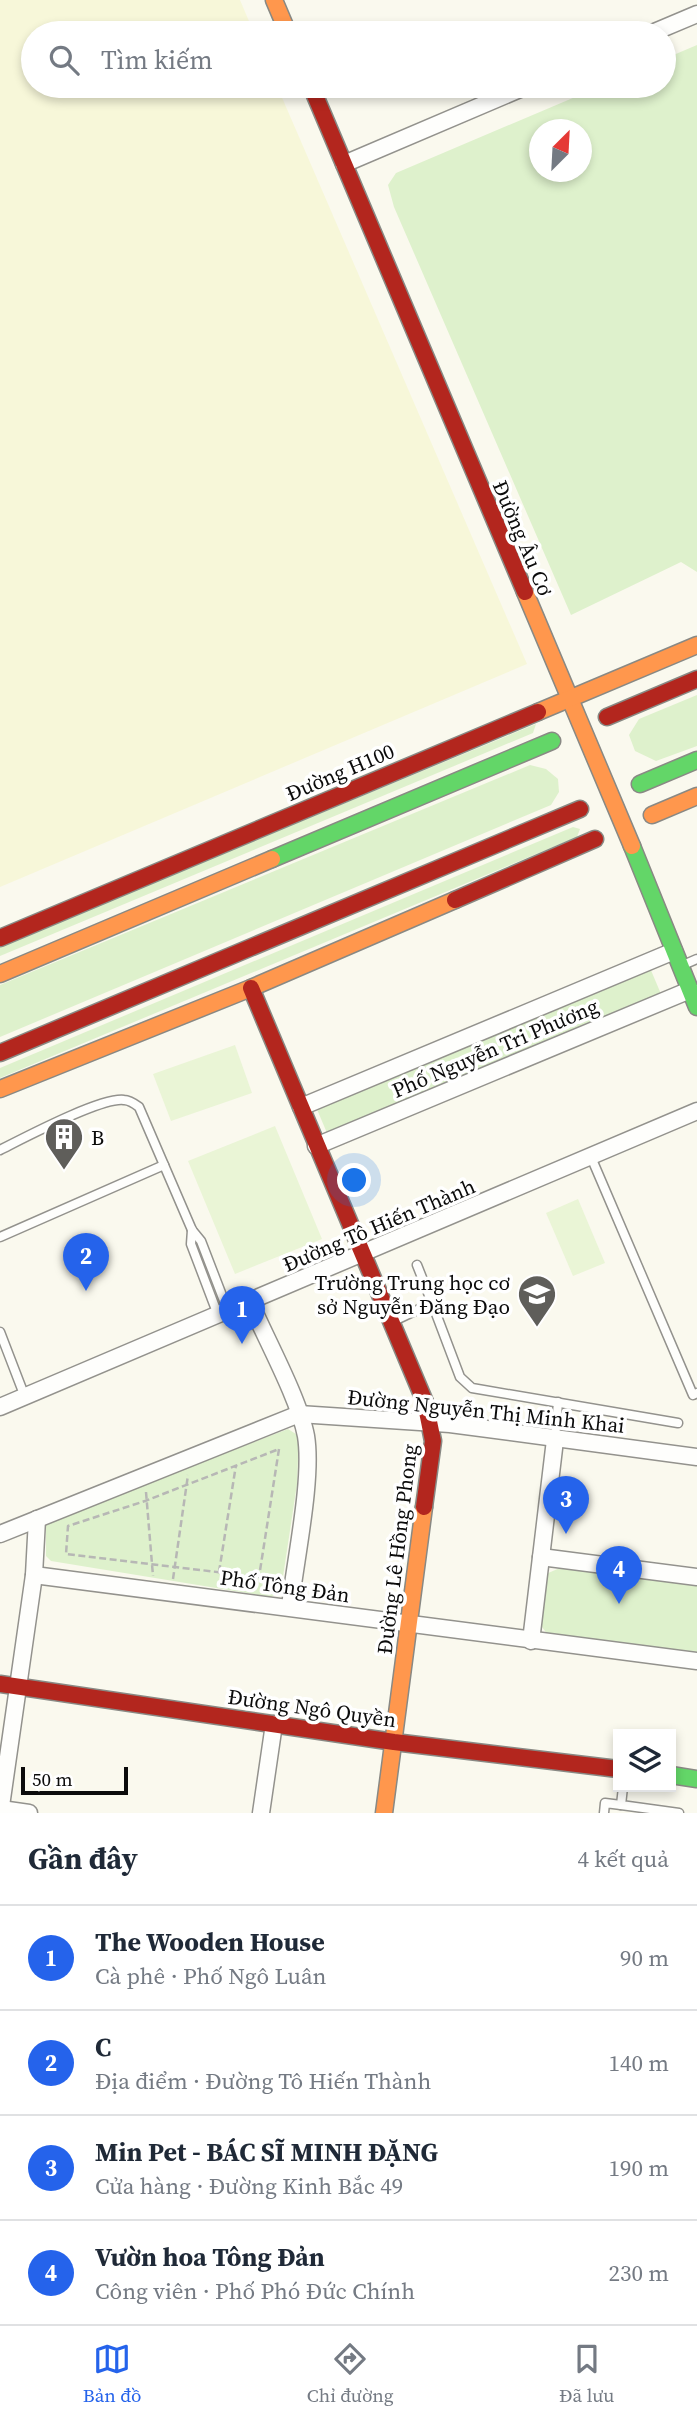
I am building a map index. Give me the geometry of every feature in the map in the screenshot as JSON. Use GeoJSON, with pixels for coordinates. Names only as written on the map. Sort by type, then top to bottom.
{"type":"FeatureCollection","features":[{"type":"Feature","properties":{"kind":"main road"},"geometry":{"type":"LineString","coordinates":[[274,0],[283,21]]}},
{"type":"Feature","properties":{"kind":"main road","name":"Đường Âu Cơ"},"geometry":{"type":"LineString","coordinates":[[316,98],[697,1007]]}},
{"type":"Feature","properties":{"kind":"main road","name":"Đường H100"},"geometry":{"type":"LineString","coordinates":[[0,938],[697,645]]}},
{"type":"Feature","properties":{"kind":"main road"},"geometry":{"type":"LineString","coordinates":[[607,717],[697,679]]}},
{"type":"Feature","properties":{"kind":"main road"},"geometry":{"type":"LineString","coordinates":[[0,974],[552,740]]}},
{"type":"Feature","properties":{"kind":"main road"},"geometry":{"type":"LineString","coordinates":[[640,784],[697,760]]}},
{"type":"Feature","properties":{"kind":"main road"},"geometry":{"type":"LineString","coordinates":[[652,815],[697,796]]}},
{"type":"Feature","properties":{"kind":"main road"},"geometry":{"type":"LineString","coordinates":[[0,1053],[580,809]]}},
{"type":"Feature","properties":{"kind":"main road"},"geometry":{"type":"LineString","coordinates":[[0,1088],[251,988],[595,839]]}},
{"type":"Feature","properties":{"kind":"main road","name":"Đường Lê Hồng Phong"},"geometry":{"type":"LineString","coordinates":[[251,988],[316,1146],[393,1321],[429,1422],[433,1441],[384,1813]]}},
{"type":"Feature","properties":{"kind":"main road","name":"Đường Ngô Quyền"},"geometry":{"type":"LineString","coordinates":[[0,1684],[394,1742],[613,1768]]}},
{"type":"Feature","properties":{"kind":"main road"},"geometry":{"type":"LineString","coordinates":[[676,1776],[697,1779]]}},
{"type":"Feature","properties":{"kind":"street"},"geometry":{"type":"LineString","coordinates":[[676,23],[697,14]]}},
{"type":"Feature","properties":{"kind":"street"},"geometry":{"type":"LineString","coordinates":[[344,164],[499,98]]}},
{"type":"Feature","properties":{"kind":"street","name":"Phố Nguyễn Tri Phương"},"geometry":{"type":"LineString","coordinates":[[301,1107],[677,958]]}},
{"type":"Feature","properties":{"kind":"street","name":"Phố Nguyễn Tri Phương"},"geometry":{"type":"LineString","coordinates":[[316,1146],[690,990]]}},
{"type":"Feature","properties":{"kind":"street","name":"Đường Tô Hiến Thành"},"geometry":{"type":"LineString","coordinates":[[0,1407],[365,1255],[697,1111]]}},
{"type":"Feature","properties":{"kind":"street"},"geometry":{"type":"LineString","coordinates":[[250,1302],[299,1414],[308,1458],[290,1607]]}},
{"type":"Feature","properties":{"kind":"street","name":"Đường Nguyễn Thị Minh Khai"},"geometry":{"type":"LineString","coordinates":[[0,1534],[299,1414],[429,1422],[697,1457]]}},
{"type":"Feature","properties":{"kind":"street"},"geometry":{"type":"LineString","coordinates":[[531,1641],[555,1440]]}},
{"type":"Feature","properties":{"kind":"street"},"geometry":{"type":"LineString","coordinates":[[29,1813],[0,1811],[34,1575],[37,1519]]}},
{"type":"Feature","properties":{"kind":"street"},"geometry":{"type":"LineString","coordinates":[[541,1557],[697,1577]]}},
{"type":"Feature","properties":{"kind":"street","name":"Phố Tông Đản"},"geometry":{"type":"LineString","coordinates":[[34,1575],[697,1661]]}},
{"type":"Feature","properties":{"kind":"street"},"geometry":{"type":"LineString","coordinates":[[261,1813],[274,1724]]}},
{"type":"Feature","properties":{"kind":"lane"},"geometry":{"type":"LineString","coordinates":[[677,958],[697,959]]}},
{"type":"Feature","properties":{"kind":"lane"},"geometry":{"type":"LineString","coordinates":[[0,1150],[80,1112],[122,1099],[139,1107],[191,1230],[201,1241],[223,1313]]}},
{"type":"Feature","properties":{"kind":"lane"},"geometry":{"type":"LineString","coordinates":[[591,1157],[693,1395],[697,1393]]}},
{"type":"Feature","properties":{"kind":"lane"},"geometry":{"type":"LineString","coordinates":[[0,1237],[164,1165]]}},
{"type":"Feature","properties":{"kind":"lane"},"geometry":{"type":"LineString","coordinates":[[416,1265],[465,1383],[472,1388],[678,1423]]}},
{"type":"Feature","properties":{"kind":"lane"},"geometry":{"type":"LineString","coordinates":[[393,1321],[432,1303]]}},
{"type":"Feature","properties":{"kind":"lane"},"geometry":{"type":"LineString","coordinates":[[0,1332],[25,1396]]}},
{"type":"Feature","properties":{"kind":"lane"},"geometry":{"type":"LineString","coordinates":[[555,1440],[558,1402]]}},
{"type":"Feature","properties":{"kind":"lane"},"geometry":{"type":"LineString","coordinates":[[621,1805],[622,1792]]}},
{"type":"Feature","properties":{"kind":"lane"},"geometry":{"type":"LineString","coordinates":[[604,1813],[605,1803],[632,1810],[679,1813]]}},
{"type":"Feature","properties":{"kind":"path"},"geometry":{"type":"LineString","coordinates":[[279,1448],[259,1577],[66,1554],[68,1526],[236,1465],[279,1448]]}},
{"type":"Feature","properties":{"kind":"path"},"geometry":{"type":"LineString","coordinates":[[219,1572],[236,1465]]}},
{"type":"Feature","properties":{"kind":"path"},"geometry":{"type":"LineString","coordinates":[[173,1579],[189,1468]]}},
{"type":"Feature","properties":{"kind":"path"},"geometry":{"type":"LineString","coordinates":[[143,1486],[148,1499],[153,1576]]}},
{"type":"Feature","properties":{"kind":"green space"},"geometry":{"type":"Polygon","coordinates":[[[0,0],[240,0],[249,21],[21,21],[21,98],[282,98],[527,664],[0,887],[0,0]]]}},
{"type":"Feature","properties":{"kind":"green space"},"geometry":{"type":"Polygon","coordinates":[[[697,45],[697,572],[681,562],[571,615],[394,207],[388,185],[396,173],[573,98],[676,98],[676,54],[697,45]]]}},
{"type":"Feature","properties":{"kind":"green space"},"geometry":{"type":"Polygon","coordinates":[[[697,695],[697,746],[656,761],[635,751],[629,735],[639,719],[697,695]]]}},
{"type":"Feature","properties":{"kind":"green space"},"geometry":{"type":"Polygon","coordinates":[[[536,724],[533,733],[0,956],[0,946],[536,724]]]}},
{"type":"Feature","properties":{"kind":"green space"},"geometry":{"type":"Polygon","coordinates":[[[530,765],[546,769],[558,779],[559,792],[551,805],[0,1037],[0,985],[530,765]]]}},
{"type":"Feature","properties":{"kind":"green space"},"geometry":{"type":"Polygon","coordinates":[[[573,827],[580,829],[577,837],[0,1078],[0,1068],[573,827]]]}},
{"type":"Feature","properties":{"kind":"green space"},"geometry":{"type":"Polygon","coordinates":[[[650,968],[661,994],[327,1133],[316,1107],[650,968]]]}},
{"type":"Feature","properties":{"kind":"green space"},"geometry":{"type":"Polygon","coordinates":[[[235,1045],[252,1093],[171,1121],[153,1074],[235,1045]]]}},
{"type":"Feature","properties":{"kind":"green space"},"geometry":{"type":"Polygon","coordinates":[[[275,1126],[322,1239],[235,1274],[188,1161],[275,1126]]]}},
{"type":"Feature","properties":{"kind":"green space"},"geometry":{"type":"Polygon","coordinates":[[[578,1199],[605,1263],[573,1276],[546,1213],[578,1199]]]}},
{"type":"Feature","properties":{"kind":"green space"},"geometry":{"type":"Polygon","coordinates":[[[288,1429],[299,1436],[297,1484],[281,1590],[271,1597],[51,1561],[46,1556],[46,1525],[51,1520],[288,1429]]]}},
{"type":"Feature","properties":{"kind":"green space"},"geometry":{"type":"Polygon","coordinates":[[[562,1567],[697,1584],[697,1652],[548,1635],[539,1623],[546,1574],[562,1567]]]}},
{"type":"Feature","properties":{"kind":"traffic: fast"},"geometry":{"type":"LineString","coordinates":[[272,859],[552,741]]}},
{"type":"Feature","properties":{"kind":"traffic: fast"},"geometry":{"type":"LineString","coordinates":[[640,784],[697,760]]}},
{"type":"Feature","properties":{"kind":"traffic: fast"},"geometry":{"type":"LineString","coordinates":[[632,846],[697,1007]]}},
{"type":"Feature","properties":{"kind":"traffic: fast"},"geometry":{"type":"LineString","coordinates":[[676,1776],[697,1779]]}},
{"type":"Feature","properties":{"kind":"traffic: slow"},"geometry":{"type":"LineString","coordinates":[[274,0],[283,21]]}},
{"type":"Feature","properties":{"kind":"traffic: slow"},"geometry":{"type":"LineString","coordinates":[[525,592],[632,846]]}},
{"type":"Feature","properties":{"kind":"traffic: slow"},"geometry":{"type":"LineString","coordinates":[[538,712],[697,645]]}},
{"type":"Feature","properties":{"kind":"traffic: slow"},"geometry":{"type":"LineString","coordinates":[[652,815],[697,796]]}},
{"type":"Feature","properties":{"kind":"traffic: slow"},"geometry":{"type":"LineString","coordinates":[[0,974],[272,859]]}},
{"type":"Feature","properties":{"kind":"traffic: slow"},"geometry":{"type":"LineString","coordinates":[[0,1089],[251,988],[455,900]]}},
{"type":"Feature","properties":{"kind":"traffic: slow"},"geometry":{"type":"LineString","coordinates":[[384,1813],[424,1507]]}},
{"type":"Feature","properties":{"kind":"traffic: jam"},"geometry":{"type":"LineString","coordinates":[[316,98],[525,592]]}},
{"type":"Feature","properties":{"kind":"traffic: jam"},"geometry":{"type":"LineString","coordinates":[[607,717],[697,679]]}},
{"type":"Feature","properties":{"kind":"traffic: jam"},"geometry":{"type":"LineString","coordinates":[[0,938],[538,712]]}},
{"type":"Feature","properties":{"kind":"traffic: jam"},"geometry":{"type":"LineString","coordinates":[[0,1053],[580,809]]}},
{"type":"Feature","properties":{"kind":"traffic: jam"},"geometry":{"type":"LineString","coordinates":[[455,900],[595,839]]}},
{"type":"Feature","properties":{"kind":"traffic: jam"},"geometry":{"type":"LineString","coordinates":[[251,988],[425,1402],[433,1441],[424,1507]]}},
{"type":"Feature","properties":{"kind":"traffic: jam"},"geometry":{"type":"LineString","coordinates":[[0,1684],[394,1742],[613,1768]]}},
{"type":"Feature","properties":{"kind":"place","name":"B"},"geometry":{"type":"Point","coordinates":[64,1171]}},
{"type":"Feature","properties":{"kind":"place","name":"C"},"geometry":{"type":"Point","coordinates":[86,1291]}},
{"type":"Feature","properties":{"kind":"place","name":"Trường Trung học cơ sở Nguyễn Đăng Đạo"},"geometry":{"type":"Point","coordinates":[537,1328]}},
{"type":"Feature","properties":{"kind":"place","name":"The Wooden House"},"geometry":{"type":"Point","coordinates":[242,1344]}},
{"type":"Feature","properties":{"kind":"place","name":"Min Pet - BÁC SĨ MINH ĐẶNG"},"geometry":{"type":"Point","coordinates":[566,1534]}},
{"type":"Feature","properties":{"kind":"place","name":"Vườn hoa Tông Đản"},"geometry":{"type":"Point","coordinates":[619,1604]}}]}
